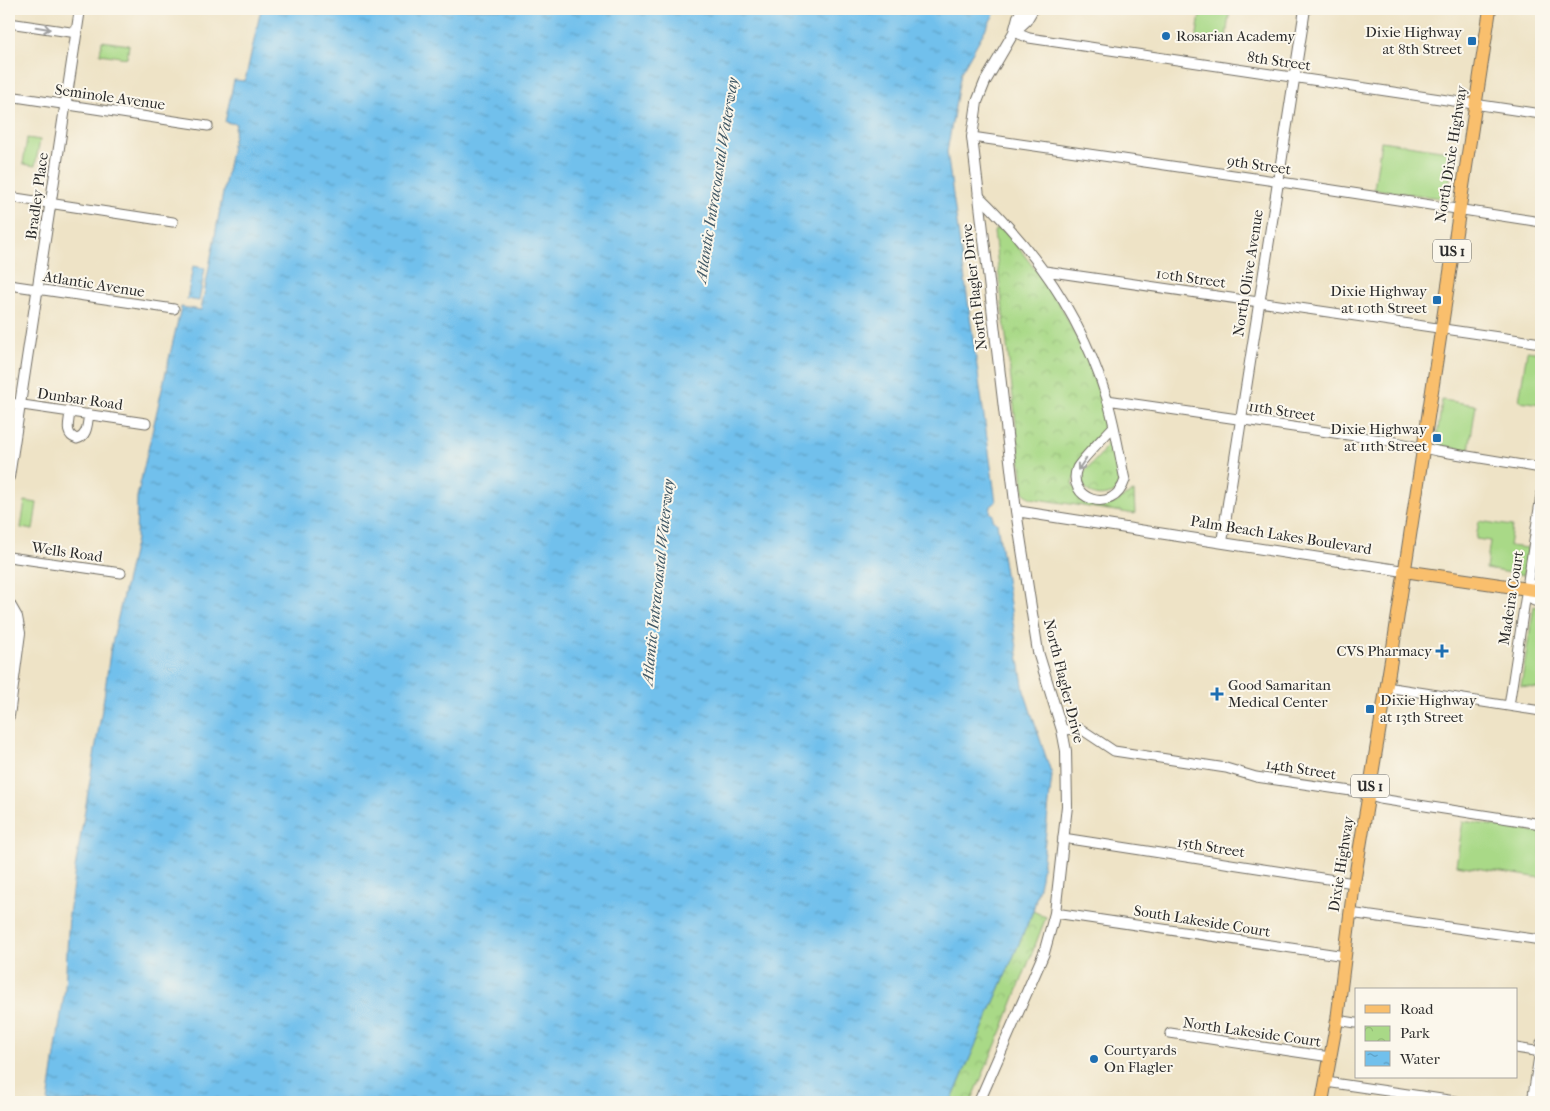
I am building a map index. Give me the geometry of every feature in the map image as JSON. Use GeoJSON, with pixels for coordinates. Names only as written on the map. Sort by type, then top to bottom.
{"type":"FeatureCollection","features":[{"type":"Feature","properties":{"kind":"main road","name":"North Dixie Highway"},"geometry":{"type":"LineString","coordinates":[[1404,571],[1475,104],[1487,9]]}},
{"type":"Feature","properties":{"kind":"main road","name":"Palm Beach Lakes Boulevard"},"geometry":{"type":"LineString","coordinates":[[1404,571],[1541,591]]}},
{"type":"Feature","properties":{"kind":"main road","name":"Dixie Highway"},"geometry":{"type":"LineString","coordinates":[[1322,1102],[1337,1020],[1354,883],[1404,571]]}},
{"type":"Feature","properties":{"kind":"street","name":"Bradley Place"},"geometry":{"type":"LineString","coordinates":[[9,477],[14,403],[37,289],[80,9]]}},
{"type":"Feature","properties":{"kind":"street","name":"North Flagler Drive"},"geometry":{"type":"LineString","coordinates":[[979,1102],[1044,954],[1055,913],[1068,780],[1062,730],[1038,652],[1016,511],[972,137],[977,102],[985,82],[1014,32],[1018,17],[1023,9]]}},
{"type":"Feature","properties":{"kind":"street","name":"North Flagler Drive"},"geometry":{"type":"LineString","coordinates":[[1014,32],[1026,21],[1033,9]]}},
{"type":"Feature","properties":{"kind":"street","name":"North Olive Avenue"},"geometry":{"type":"LineString","coordinates":[[1222,542],[1305,9]]}},
{"type":"Feature","properties":{"kind":"street"},"geometry":{"type":"LineString","coordinates":[[9,23],[77,33]]}},
{"type":"Feature","properties":{"kind":"street","name":"8th Street"},"geometry":{"type":"LineString","coordinates":[[1014,32],[1028,38],[1541,114]]}},
{"type":"Feature","properties":{"kind":"street","name":"Seminole Avenue"},"geometry":{"type":"LineString","coordinates":[[9,96],[208,126]]}},
{"type":"Feature","properties":{"kind":"street","name":"9th Street"},"geometry":{"type":"LineString","coordinates":[[972,137],[1541,222]]}},
{"type":"Feature","properties":{"kind":"street","name":"North Flagler Drive"},"geometry":{"type":"LineString","coordinates":[[978,195],[1014,232],[1044,270],[1060,294],[1086,344],[1107,400],[1125,480],[1121,490],[1114,497],[1104,501],[1093,500],[1080,490],[1076,478],[1078,468],[1113,427]]}},
{"type":"Feature","properties":{"kind":"street"},"geometry":{"type":"LineString","coordinates":[[9,197],[172,222]]}},
{"type":"Feature","properties":{"kind":"street","name":"10th Street"},"geometry":{"type":"LineString","coordinates":[[1044,270],[1541,343]]}},
{"type":"Feature","properties":{"kind":"street","name":"Atlantic Avenue"},"geometry":{"type":"LineString","coordinates":[[9,285],[174,310]]}},
{"type":"Feature","properties":{"kind":"street","name":"11th Street"},"geometry":{"type":"LineString","coordinates":[[1107,400],[1241,419],[1541,468]]}},
{"type":"Feature","properties":{"kind":"street","name":"Dunbar Road"},"geometry":{"type":"LineString","coordinates":[[14,403],[146,423]]}},
{"type":"Feature","properties":{"kind":"street"},"geometry":{"type":"LineString","coordinates":[[70,412],[68,432],[70,436],[77,439],[85,434],[89,414]]}},
{"type":"Feature","properties":{"kind":"street","name":"Madeira Court"},"geometry":{"type":"LineString","coordinates":[[1509,706],[1541,495]]}},
{"type":"Feature","properties":{"kind":"street","name":"Palm Beach Lakes Boulevard"},"geometry":{"type":"LineString","coordinates":[[1016,511],[1404,571]]}},
{"type":"Feature","properties":{"kind":"street","name":"Wells Road"},"geometry":{"type":"LineString","coordinates":[[9,557],[121,573]]}},
{"type":"Feature","properties":{"kind":"street"},"geometry":{"type":"LineString","coordinates":[[1541,582],[1527,588],[1534,601],[1541,602]]}},
{"type":"Feature","properties":{"kind":"street"},"geometry":{"type":"LineString","coordinates":[[9,603],[17,617],[20,629],[12,668],[9,716]]}},
{"type":"Feature","properties":{"kind":"street"},"geometry":{"type":"LineString","coordinates":[[1386,687],[1541,711]]}},
{"type":"Feature","properties":{"kind":"street","name":"14th Street"},"geometry":{"type":"LineString","coordinates":[[1062,730],[1081,729],[1114,751],[1226,768],[1256,776],[1368,794],[1380,799],[1541,824]]}},
{"type":"Feature","properties":{"kind":"street","name":"15th Street"},"geometry":{"type":"LineString","coordinates":[[1063,838],[1354,883]]}},
{"type":"Feature","properties":{"kind":"street"},"geometry":{"type":"LineString","coordinates":[[1350,912],[1541,940]]}},
{"type":"Feature","properties":{"kind":"street","name":"South Lakeside Court"},"geometry":{"type":"LineString","coordinates":[[1055,913],[1345,956]]}},
{"type":"Feature","properties":{"kind":"street"},"geometry":{"type":"LineString","coordinates":[[1337,1020],[1355,1023]]}},
{"type":"Feature","properties":{"kind":"street","name":"North Lakeside Court"},"geometry":{"type":"LineString","coordinates":[[1170,1033],[1330,1057]]}},
{"type":"Feature","properties":{"kind":"street"},"geometry":{"type":"LineString","coordinates":[[1518,1048],[1541,1049],[1532,1102]]}},
{"type":"Feature","properties":{"kind":"street"},"geometry":{"type":"LineString","coordinates":[[1326,1082],[1462,1102]]}},
{"type":"Feature","properties":{"kind":"green space"},"geometry":{"type":"Polygon","coordinates":[[[1201,9],[1230,9],[1225,44],[1196,40],[1201,9]]]}},
{"type":"Feature","properties":{"kind":"green space"},"geometry":{"type":"Polygon","coordinates":[[[102,41],[129,45],[127,58],[100,54],[102,41]]]}},
{"type":"Feature","properties":{"kind":"green space"},"geometry":{"type":"Polygon","coordinates":[[[27,138],[40,140],[35,166],[23,164],[27,138]]]}},
{"type":"Feature","properties":{"kind":"green space"},"geometry":{"type":"Polygon","coordinates":[[[1381,141],[1454,152],[1447,199],[1374,189],[1381,141]]]}},
{"type":"Feature","properties":{"kind":"green space"},"geometry":{"type":"Polygon","coordinates":[[[996,229],[1005,230],[1044,281],[1063,310],[1089,362],[1105,406],[1104,429],[1090,448],[1072,484],[1087,503],[1095,505],[1112,504],[1134,492],[1135,514],[1031,498],[1024,493],[994,232],[996,229]]]}},
{"type":"Feature","properties":{"kind":"green space"},"geometry":{"type":"Polygon","coordinates":[[[1527,351],[1541,353],[1541,404],[1519,401],[1527,351]]]}},
{"type":"Feature","properties":{"kind":"green space"},"geometry":{"type":"Polygon","coordinates":[[[1442,400],[1476,405],[1469,450],[1436,445],[1442,400]]]}},
{"type":"Feature","properties":{"kind":"green space"},"geometry":{"type":"Polygon","coordinates":[[[1112,440],[1119,483],[1114,493],[1097,496],[1088,491],[1084,485],[1083,475],[1100,455],[1108,441],[1112,440]]]}},
{"type":"Feature","properties":{"kind":"green space"},"geometry":{"type":"Polygon","coordinates":[[[25,501],[37,503],[33,530],[21,528],[25,501]]]}},
{"type":"Feature","properties":{"kind":"green space"},"geometry":{"type":"Polygon","coordinates":[[[1479,521],[1512,526],[1509,546],[1528,548],[1524,575],[1486,569],[1490,541],[1476,539],[1479,521]]]}},
{"type":"Feature","properties":{"kind":"green space"},"geometry":{"type":"Polygon","coordinates":[[[1534,606],[1541,608],[1541,689],[1521,686],[1534,606]]]}},
{"type":"Feature","properties":{"kind":"green space"},"geometry":{"type":"Polygon","coordinates":[[[1463,821],[1541,833],[1541,878],[1456,865],[1463,821]]]}},
{"type":"Feature","properties":{"kind":"green space"},"geometry":{"type":"Polygon","coordinates":[[[1033,911],[1046,917],[1003,1028],[971,1102],[951,1102],[1033,911]]]}},
{"type":"Feature","properties":{"kind":"water","name":"Atlantic Intracoastal Waterway"},"geometry":{"type":"Polygon","coordinates":[[[261,9],[997,9],[961,72],[947,152],[996,502],[991,506],[990,513],[993,514],[993,520],[997,523],[1024,691],[1052,775],[1041,878],[1033,911],[951,1102],[48,1102],[65,988],[69,914],[75,869],[110,652],[136,539],[137,497],[181,307],[201,310],[236,124],[225,122],[234,80],[245,81],[261,9]]]}},
{"type":"Feature","properties":{"kind":"water"},"geometry":{"type":"Polygon","coordinates":[[[193,266],[205,268],[199,301],[187,299],[193,266]]]}},
{"type":"Feature","properties":{"kind":"place","name":"Rosarian Academy"},"geometry":{"type":"Point","coordinates":[1166,36]}},
{"type":"Feature","properties":{"kind":"place","name":"Dixie Highway at 8th Street"},"geometry":{"type":"Point","coordinates":[1472,41]}},
{"type":"Feature","properties":{"kind":"place","name":"Dixie Highway at 10th Street"},"geometry":{"type":"Point","coordinates":[1437,300]}},
{"type":"Feature","properties":{"kind":"place","name":"Dixie Highway at 11th Street"},"geometry":{"type":"Point","coordinates":[1437,438]}},
{"type":"Feature","properties":{"kind":"place","name":"CVS Pharmacy"},"geometry":{"type":"Point","coordinates":[1442,651]}},
{"type":"Feature","properties":{"kind":"place","name":"Good Samaritan Medical Center"},"geometry":{"type":"Point","coordinates":[1217,694]}},
{"type":"Feature","properties":{"kind":"place","name":"Dixie Highway at 13th Street"},"geometry":{"type":"Point","coordinates":[1370,709]}},
{"type":"Feature","properties":{"kind":"place","name":"Courtyards On Flagler"},"geometry":{"type":"Point","coordinates":[1094,1059]}}]}
